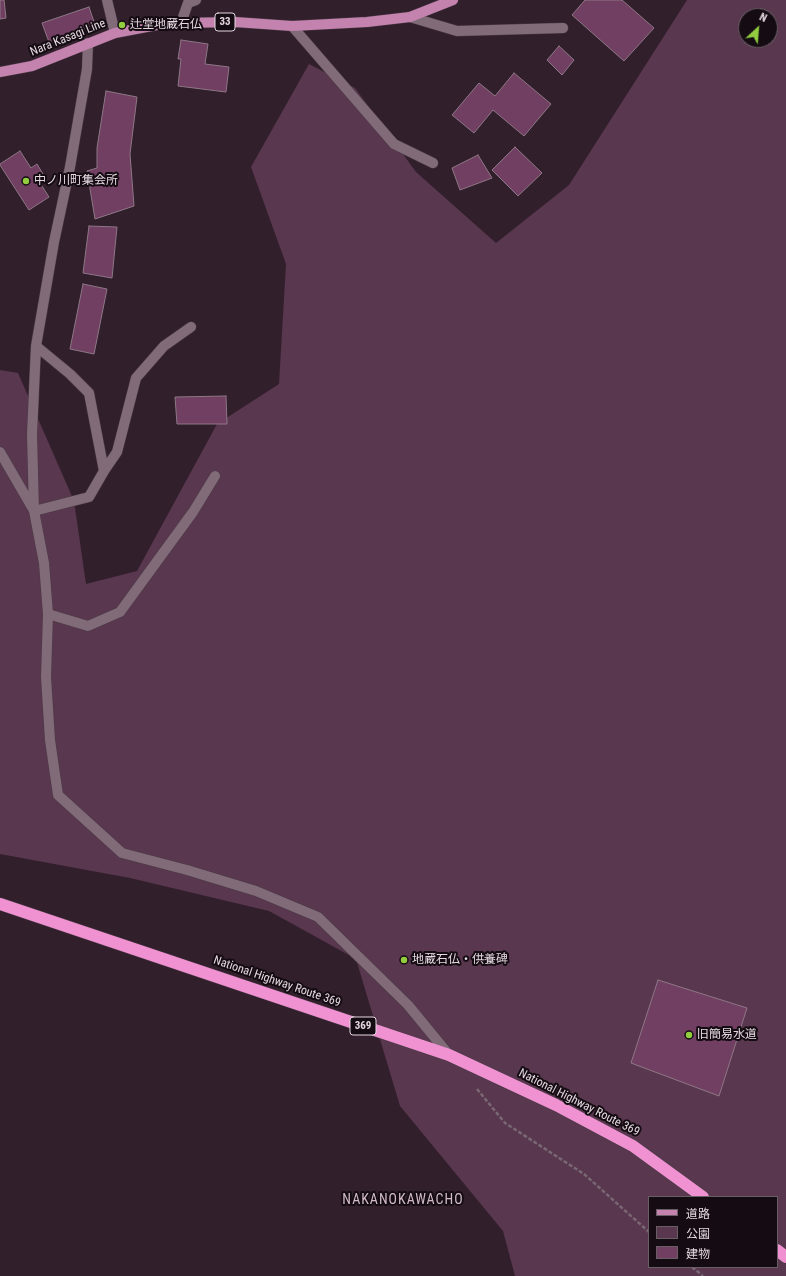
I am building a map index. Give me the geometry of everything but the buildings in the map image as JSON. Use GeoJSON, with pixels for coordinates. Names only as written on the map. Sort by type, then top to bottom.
{"type":"FeatureCollection","features":[{"type":"Feature","properties":{"kind":"highway","name":"National Highway Route 369"},"geometry":{"type":"LineString","coordinates":[[0,904],[449,1055],[556,1105],[633,1146],[703,1196]]}},
{"type":"Feature","properties":{"kind":"highway"},"geometry":{"type":"LineString","coordinates":[[778,1251],[786,1257]]}},
{"type":"Feature","properties":{"kind":"main road","name":"Nara Kasagi Line"},"geometry":{"type":"LineString","coordinates":[[0,72],[32,66],[115,33],[157,25],[235,22],[292,26],[367,22],[410,17],[453,0]]}},
{"type":"Feature","properties":{"kind":"street"},"geometry":{"type":"LineString","coordinates":[[107,0],[115,33]]}},
{"type":"Feature","properties":{"kind":"street"},"geometry":{"type":"LineString","coordinates":[[181,23],[188,3],[196,0]]}},
{"type":"Feature","properties":{"kind":"street"},"geometry":{"type":"LineString","coordinates":[[410,17],[457,31],[564,28]]}},
{"type":"Feature","properties":{"kind":"street"},"geometry":{"type":"LineString","coordinates":[[292,26],[394,144],[433,163]]}},
{"type":"Feature","properties":{"kind":"street"},"geometry":{"type":"LineString","coordinates":[[88,43],[87,69],[36,346],[32,434],[34,511],[44,563],[48,614],[46,677],[50,740],[58,795],[122,853],[187,870],[256,891],[318,917],[408,1005],[449,1055]]}},
{"type":"Feature","properties":{"kind":"street"},"geometry":{"type":"LineString","coordinates":[[34,511],[89,497],[117,452],[136,378],[164,346],[191,328]]}},
{"type":"Feature","properties":{"kind":"street"},"geometry":{"type":"LineString","coordinates":[[36,346],[70,374],[89,393],[104,471]]}},
{"type":"Feature","properties":{"kind":"street"},"geometry":{"type":"LineString","coordinates":[[0,452],[34,511]]}},
{"type":"Feature","properties":{"kind":"street"},"geometry":{"type":"LineString","coordinates":[[48,614],[88,626],[120,612],[193,512],[215,476]]}},
{"type":"Feature","properties":{"kind":"path"},"geometry":{"type":"LineString","coordinates":[[474,1086],[505,1123],[584,1174],[648,1231]]}},
{"type":"Feature","properties":{"kind":"path"},"geometry":{"type":"LineString","coordinates":[[693,1268],[703,1276]]}},
{"type":"Feature","properties":{"kind":"green space"},"geometry":{"type":"Polygon","coordinates":[[[687,0],[786,0],[786,1276],[515,1276],[503,1231],[400,1106],[356,959],[269,911],[130,878],[0,854],[0,370],[18,373],[74,501],[86,584],[137,571],[217,424],[279,384],[286,264],[251,167],[309,64],[355,88],[416,172],[496,243],[569,185],[687,0]]]}},
{"type":"Feature","properties":{"kind":"place","name":"辻堂地蔵石仏"},"geometry":{"type":"Point","coordinates":[122,25]}},
{"type":"Feature","properties":{"kind":"place","name":"中ノ川町集会所"},"geometry":{"type":"Point","coordinates":[26,181]}},
{"type":"Feature","properties":{"kind":"place","name":"地蔵石仏・供養碑"},"geometry":{"type":"Point","coordinates":[404,960]}},
{"type":"Feature","properties":{"kind":"place","name":"旧簡易水道"},"geometry":{"type":"Point","coordinates":[689,1035]}},
{"type":"Feature","properties":{"kind":"district","name":"NAKANOKAWACHO"},"geometry":{"type":"Point","coordinates":[403,1200]}}]}
